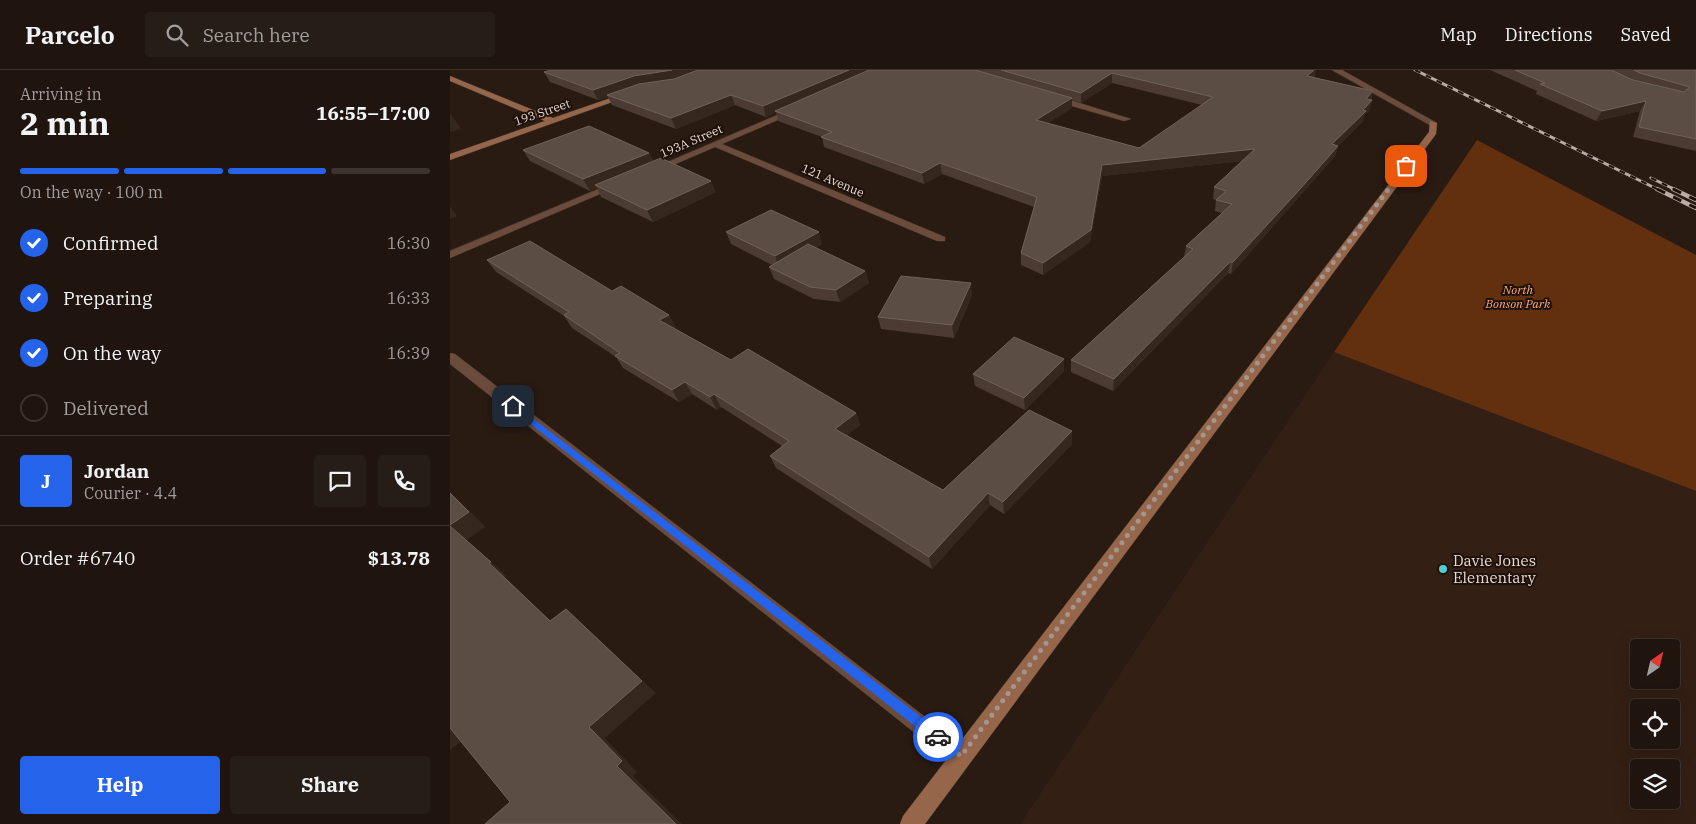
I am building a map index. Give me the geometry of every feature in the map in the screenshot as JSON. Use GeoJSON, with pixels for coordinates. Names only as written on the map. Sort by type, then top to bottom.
{"type":"FeatureCollection","features":[{"type":"Feature","properties":{"kind":"street"},"geometry":{"type":"LineString","coordinates":[[911,824],[1433,132],[1433,124],[1336,70]]}},
{"type":"Feature","properties":{"kind":"street"},"geometry":{"type":"LineString","coordinates":[[450,78],[552,121]]}},
{"type":"Feature","properties":{"kind":"street","name":"193 Street"},"geometry":{"type":"LineString","coordinates":[[450,157],[633,93]]}},
{"type":"Feature","properties":{"kind":"street"},"geometry":{"type":"LineString","coordinates":[[1044,96],[1127,119]]}},
{"type":"Feature","properties":{"kind":"street","name":"193A Street"},"geometry":{"type":"LineString","coordinates":[[642,175],[804,105]]}},
{"type":"Feature","properties":{"kind":"street","name":"121 Avenue"},"geometry":{"type":"LineString","coordinates":[[715,144],[941,239]]}},
{"type":"Feature","properties":{"kind":"street"},"geometry":{"type":"LineString","coordinates":[[450,255],[624,182]]}},
{"type":"Feature","properties":{"kind":"street"},"geometry":{"type":"LineString","coordinates":[[450,357],[961,756]]}},
{"type":"Feature","properties":{"kind":"shaded area","name":"Davie Jones Elementary"},"geometry":{"type":"Polygon","coordinates":[[[1334,352],[1696,491],[1696,824],[1020,824],[1334,352]]]}},
{"type":"Feature","properties":{"kind":"green space","name":"North Bonson Park"},"geometry":{"type":"Polygon","coordinates":[[[1477,140],[1696,255],[1696,491],[1334,352],[1477,140]]]}},
{"type":"Feature","properties":{"kind":"building"},"geometry":{"type":"Polygon","coordinates":[[[551,70],[672,70],[634,76],[593,90],[544,72],[551,70]]]}},
{"type":"Feature","properties":{"kind":"building"},"geometry":{"type":"Polygon","coordinates":[[[698,70],[849,70],[763,106],[731,95],[671,118],[607,95],[639,84],[674,79],[698,70]]]}},
{"type":"Feature","properties":{"kind":"building"},"geometry":{"type":"Polygon","coordinates":[[[869,70],[975,70],[1072,98],[1036,120],[1139,148],[1213,97],[1112,73],[1081,93],[1001,70],[1314,70],[1307,76],[1373,91],[1366,99],[1372,100],[1363,110],[1366,111],[1332,144],[1338,146],[1301,188],[1233,262],[1230,262],[1114,379],[1071,360],[1193,249],[1186,246],[1232,204],[1216,200],[1226,191],[1214,187],[1255,149],[1102,165],[1091,230],[1043,263],[1021,253],[1037,197],[940,163],[922,173],[821,137],[832,132],[775,111],[869,70]]]}},
{"type":"Feature","properties":{"kind":"building"},"geometry":{"type":"Polygon","coordinates":[[[1515,70],[1611,70],[1633,80],[1684,92],[1690,87],[1634,70],[1696,70],[1696,139],[1639,127],[1646,101],[1602,111],[1540,84],[1545,83],[1515,70]]]}},
{"type":"Feature","properties":{"kind":"building"},"geometry":{"type":"Polygon","coordinates":[[[589,126],[649,153],[583,179],[523,150],[589,126]]]}},
{"type":"Feature","properties":{"kind":"building"},"geometry":{"type":"Polygon","coordinates":[[[661,158],[711,181],[647,210],[595,185],[661,158]]]}},
{"type":"Feature","properties":{"kind":"building"},"geometry":{"type":"Polygon","coordinates":[[[771,210],[819,232],[775,256],[726,232],[771,210]]]}},
{"type":"Feature","properties":{"kind":"building"},"geometry":{"type":"Polygon","coordinates":[[[530,241],[612,291],[621,286],[669,315],[659,320],[731,360],[748,349],[856,413],[835,429],[943,490],[1029,410],[1072,431],[1003,502],[988,493],[929,557],[770,456],[789,441],[714,394],[710,397],[685,382],[672,390],[615,356],[620,353],[564,315],[569,312],[487,260],[530,241]]]}},
{"type":"Feature","properties":{"kind":"building"},"geometry":{"type":"Polygon","coordinates":[[[808,244],[865,271],[836,290],[810,287],[769,267],[808,244]]]}},
{"type":"Feature","properties":{"kind":"building"},"geometry":{"type":"Polygon","coordinates":[[[901,276],[971,283],[952,325],[878,317],[901,276]]]}},
{"type":"Feature","properties":{"kind":"building"},"geometry":{"type":"Polygon","coordinates":[[[1014,337],[1064,359],[1024,398],[973,374],[1014,337]]]}},
{"type":"Feature","properties":{"kind":"building"},"geometry":{"type":"Polygon","coordinates":[[[450,493],[469,512],[450,525],[450,493]]]}},
{"type":"Feature","properties":{"kind":"building"},"geometry":{"type":"Polygon","coordinates":[[[450,526],[491,562],[489,563],[550,621],[566,609],[642,681],[589,727],[622,761],[617,766],[676,824],[485,824],[510,802],[450,728],[450,526]]]}},
{"type":"Feature","properties":{"kind":"railway"},"geometry":{"type":"LineString","coordinates":[[1415,70],[1659,190]]}},
{"type":"Feature","properties":{"kind":"railway"},"geometry":{"type":"LineString","coordinates":[[1651,178],[1676,190]]}},
{"type":"Feature","properties":{"kind":"railway"},"geometry":{"type":"LineString","coordinates":[[1657,189],[1696,208]]}},
{"type":"Feature","properties":{"kind":"railway"},"geometry":{"type":"LineString","coordinates":[[1673,189],[1696,200]]}},
{"type":"Feature","properties":{"kind":"way so far"},"geometry":{"type":"LineString","coordinates":[[938,737],[961,756],[1406,166]]}},
{"type":"Feature","properties":{"kind":"place","name":"Davie Jones Elementary"},"geometry":{"type":"Point","coordinates":[1443,569]}},
{"type":"Feature","properties":{"kind":"route"},"geometry":{"type":"LineString","coordinates":[[513,406],[938,737]]}}]}
